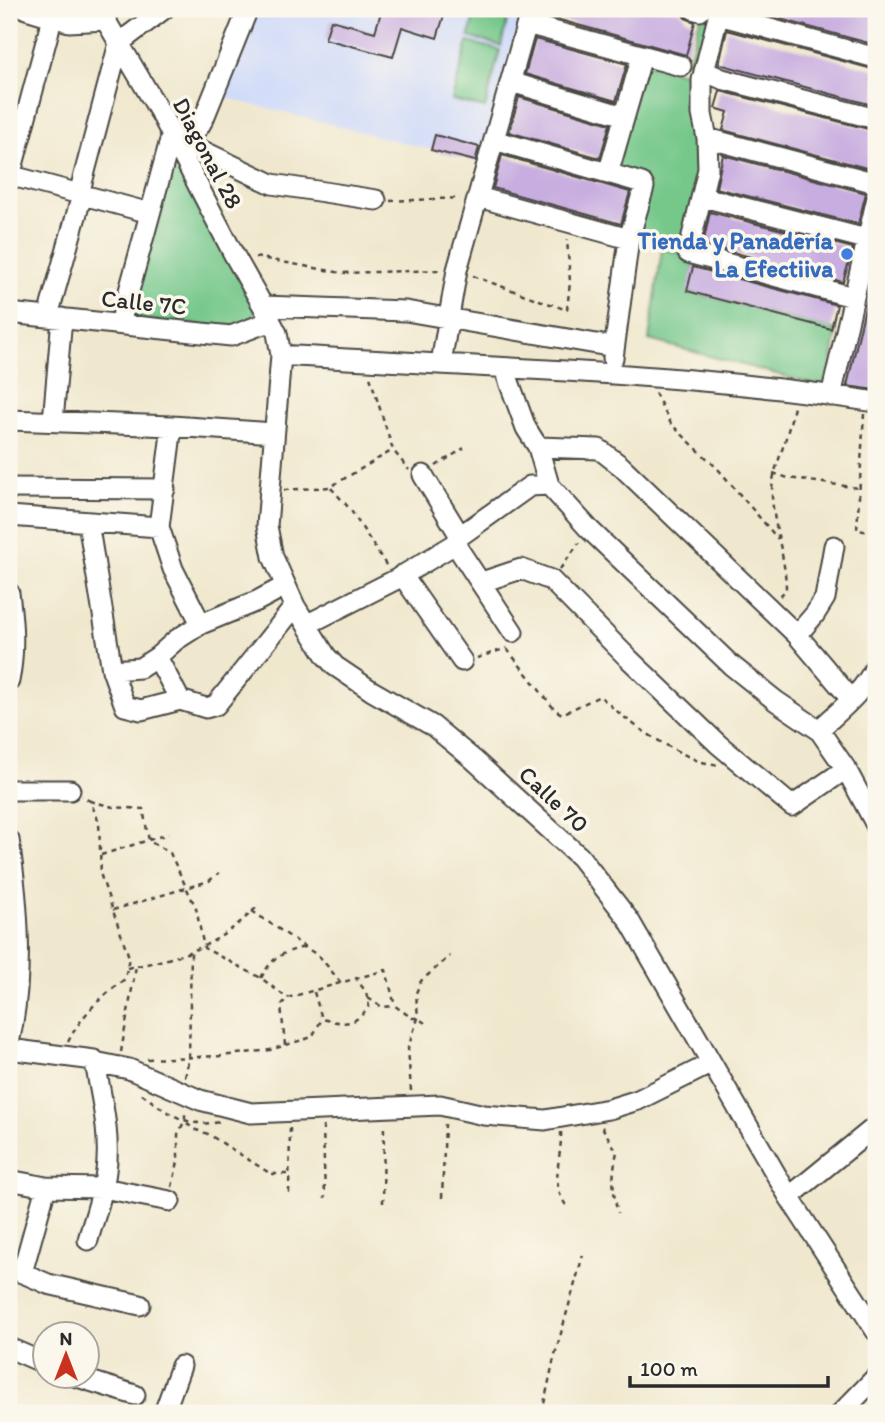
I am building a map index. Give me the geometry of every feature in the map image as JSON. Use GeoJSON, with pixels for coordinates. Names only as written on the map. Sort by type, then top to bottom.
{"type":"FeatureCollection","features":[{"type":"Feature","properties":{"kind":"street"},"geometry":{"type":"LineString","coordinates":[[26,9],[69,22],[102,15]]}},
{"type":"Feature","properties":{"kind":"street"},"geometry":{"type":"LineString","coordinates":[[53,421],[56,312],[80,195],[119,43],[164,9]]}},
{"type":"Feature","properties":{"kind":"street"},"geometry":{"type":"LineString","coordinates":[[173,135],[199,127],[248,9]]}},
{"type":"Feature","properties":{"kind":"street"},"geometry":{"type":"LineString","coordinates":[[853,297],[688,253],[708,169],[707,138],[701,103],[708,11],[876,58]]}},
{"type":"Feature","properties":{"kind":"street","name":"Diagonal 28"},"geometry":{"type":"LineString","coordinates":[[102,15],[173,135],[267,314]]}},
{"type":"Feature","properties":{"kind":"street"},"geometry":{"type":"LineString","coordinates":[[441,363],[457,270],[529,16],[642,56],[681,66]]}},
{"type":"Feature","properties":{"kind":"street"},"geometry":{"type":"LineString","coordinates":[[52,19],[9,177],[150,213]]}},
{"type":"Feature","properties":{"kind":"street"},"geometry":{"type":"LineString","coordinates":[[608,174],[642,56]]}},
{"type":"Feature","properties":{"kind":"street"},"geometry":{"type":"LineString","coordinates":[[704,71],[722,79],[876,119]]}},
{"type":"Feature","properties":{"kind":"street"},"geometry":{"type":"LineString","coordinates":[[511,82],[624,116]]}},
{"type":"Feature","properties":{"kind":"street"},"geometry":{"type":"LineString","coordinates":[[173,135],[272,184],[376,200]]}},
{"type":"Feature","properties":{"kind":"street"},"geometry":{"type":"LineString","coordinates":[[120,324],[173,135]]}},
{"type":"Feature","properties":{"kind":"street"},"geometry":{"type":"LineString","coordinates":[[707,138],[876,183]]}},
{"type":"Feature","properties":{"kind":"street"},"geometry":{"type":"LineString","coordinates":[[494,141],[642,183],[629,239],[612,373]]}},
{"type":"Feature","properties":{"kind":"street"},"geometry":{"type":"LineString","coordinates":[[478,197],[629,239]]}},
{"type":"Feature","properties":{"kind":"street"},"geometry":{"type":"LineString","coordinates":[[703,197],[866,239]]}},
{"type":"Feature","properties":{"kind":"street"},"geometry":{"type":"LineString","coordinates":[[831,396],[876,205]]}},
{"type":"Feature","properties":{"kind":"street"},"geometry":{"type":"LineString","coordinates":[[267,314],[353,307],[406,311],[614,346]]}},
{"type":"Feature","properties":{"kind":"street","name":"Calle 7C"},"geometry":{"type":"LineString","coordinates":[[9,313],[56,312],[120,324],[231,336],[267,314]]}},
{"type":"Feature","properties":{"kind":"street","name":"Calle 70"},"geometry":{"type":"LineString","coordinates":[[267,314],[277,333],[281,355],[269,491],[269,538],[273,557],[295,606],[335,667],[433,726],[580,857],[629,920],[789,1197],[876,1331]]}},
{"type":"Feature","properties":{"kind":"street"},"geometry":{"type":"LineString","coordinates":[[281,355],[612,373],[871,402]]}},
{"type":"Feature","properties":{"kind":"street"},"geometry":{"type":"LineString","coordinates":[[504,368],[526,428],[538,447],[549,485],[589,529],[731,665],[776,701],[819,730],[846,769],[876,825]]}},
{"type":"Feature","properties":{"kind":"street"},"geometry":{"type":"LineString","coordinates":[[9,420],[274,433]]}},
{"type":"Feature","properties":{"kind":"street"},"geometry":{"type":"LineString","coordinates":[[172,426],[159,527],[173,569],[201,624]]}},
{"type":"Feature","properties":{"kind":"street"},"geometry":{"type":"LineString","coordinates":[[538,447],[600,449],[681,521],[797,635],[851,699]]}},
{"type":"Feature","properties":{"kind":"street"},"geometry":{"type":"LineString","coordinates":[[423,475],[482,582],[510,640]]}},
{"type":"Feature","properties":{"kind":"street"},"geometry":{"type":"LineString","coordinates":[[308,624],[399,577],[457,540],[530,486],[549,485]]}},
{"type":"Feature","properties":{"kind":"street"},"geometry":{"type":"LineString","coordinates":[[9,488],[165,489]]}},
{"type":"Feature","properties":{"kind":"street"},"geometry":{"type":"LineString","coordinates":[[9,516],[159,527]]}},
{"type":"Feature","properties":{"kind":"street"},"geometry":{"type":"LineString","coordinates":[[88,522],[112,670],[125,706],[141,710],[180,699],[206,708],[216,705],[295,606]]}},
{"type":"Feature","properties":{"kind":"street"},"geometry":{"type":"LineString","coordinates":[[797,635],[816,614],[825,597],[834,546]]}},
{"type":"Feature","properties":{"kind":"street"},"geometry":{"type":"LineString","coordinates":[[482,582],[522,569],[551,580],[629,659],[732,756],[792,806],[846,769]]}},
{"type":"Feature","properties":{"kind":"street"},"geometry":{"type":"LineString","coordinates":[[399,577],[462,662]]}},
{"type":"Feature","properties":{"kind":"street"},"geometry":{"type":"LineString","coordinates":[[112,670],[140,668],[201,624],[257,601],[285,586]]}},
{"type":"Feature","properties":{"kind":"street"},"geometry":{"type":"LineString","coordinates":[[9,593],[13,658],[9,681]]}},
{"type":"Feature","properties":{"kind":"street"},"geometry":{"type":"LineString","coordinates":[[157,657],[180,699]]}},
{"type":"Feature","properties":{"kind":"street"},"geometry":{"type":"LineString","coordinates":[[819,730],[851,699],[876,665]]}},
{"type":"Feature","properties":{"kind":"street"},"geometry":{"type":"LineString","coordinates":[[9,790],[71,790]]}},
{"type":"Feature","properties":{"kind":"street"},"geometry":{"type":"LineString","coordinates":[[9,840],[15,890],[14,950],[18,992],[9,1043]]}},
{"type":"Feature","properties":{"kind":"street"},"geometry":{"type":"LineString","coordinates":[[9,1049],[88,1058],[129,1069],[186,1094],[251,1113],[413,1105],[447,1106],[484,1115],[545,1120],[590,1114],[638,1100],[710,1063]]}},
{"type":"Feature","properties":{"kind":"street"},"geometry":{"type":"LineString","coordinates":[[88,1240],[103,1188],[107,1156],[103,1107],[95,1062]]}},
{"type":"Feature","properties":{"kind":"street"},"geometry":{"type":"LineString","coordinates":[[789,1197],[876,1126]]}},
{"type":"Feature","properties":{"kind":"street"},"geometry":{"type":"LineString","coordinates":[[9,1180],[46,1187],[103,1188],[170,1201]]}},
{"type":"Feature","properties":{"kind":"street"},"geometry":{"type":"LineString","coordinates":[[46,1187],[15,1270],[48,1284],[140,1305]]}},
{"type":"Feature","properties":{"kind":"street"},"geometry":{"type":"LineString","coordinates":[[9,1348],[32,1358]]}},
{"type":"Feature","properties":{"kind":"street"},"geometry":{"type":"LineString","coordinates":[[164,1413],[181,1366]]}},
{"type":"Feature","properties":{"kind":"street"},"geometry":{"type":"LineString","coordinates":[[841,1413],[876,1377]]}},
{"type":"Feature","properties":{"kind":"street"},"geometry":{"type":"LineString","coordinates":[[102,1385],[135,1395]]}},
{"type":"Feature","properties":{"kind":"path"},"geometry":{"type":"LineString","coordinates":[[376,200],[478,197]]}},
{"type":"Feature","properties":{"kind":"path"},"geometry":{"type":"LineString","coordinates":[[233,253],[342,273],[457,270],[567,310],[570,282],[565,222]]}},
{"type":"Feature","properties":{"kind":"path"},"geometry":{"type":"LineString","coordinates":[[629,239],[688,253]]}},
{"type":"Feature","properties":{"kind":"path"},"geometry":{"type":"LineString","coordinates":[[365,360],[393,450],[409,469],[423,475],[464,448]]}},
{"type":"Feature","properties":{"kind":"path"},"geometry":{"type":"LineString","coordinates":[[648,377],[671,424],[718,469],[778,539]]}},
{"type":"Feature","properties":{"kind":"path"},"geometry":{"type":"LineString","coordinates":[[769,609],[786,590],[786,569],[772,499],[773,473],[799,392]]}},
{"type":"Feature","properties":{"kind":"path"},"geometry":{"type":"LineString","coordinates":[[871,402],[859,488],[857,530],[876,533]]}},
{"type":"Feature","properties":{"kind":"path"},"geometry":{"type":"LineString","coordinates":[[269,491],[330,487],[393,450]]}},
{"type":"Feature","properties":{"kind":"path"},"geometry":{"type":"LineString","coordinates":[[773,473],[788,478],[859,488]]}},
{"type":"Feature","properties":{"kind":"path"},"geometry":{"type":"LineString","coordinates":[[330,487],[350,509],[399,577]]}},
{"type":"Feature","properties":{"kind":"path"},"geometry":{"type":"LineString","coordinates":[[551,580],[589,529]]}},
{"type":"Feature","properties":{"kind":"path"},"geometry":{"type":"LineString","coordinates":[[462,662],[510,640],[555,710],[562,714],[600,696],[623,718],[699,762],[722,766],[726,765],[732,756]]}},
{"type":"Feature","properties":{"kind":"path"},"geometry":{"type":"LineString","coordinates":[[71,790],[90,801],[143,810],[149,841],[170,853],[196,908],[204,948]]}},
{"type":"Feature","properties":{"kind":"path"},"geometry":{"type":"LineString","coordinates":[[62,1056],[74,1030],[96,1001],[125,979],[130,957],[102,877],[99,822],[90,801]]}},
{"type":"Feature","properties":{"kind":"path"},"geometry":{"type":"LineString","coordinates":[[102,855],[168,834]]}},
{"type":"Feature","properties":{"kind":"path"},"geometry":{"type":"LineString","coordinates":[[113,910],[209,881],[219,873]]}},
{"type":"Feature","properties":{"kind":"path"},"geometry":{"type":"LineString","coordinates":[[127,968],[165,961],[204,948],[233,930],[257,907]]}},
{"type":"Feature","properties":{"kind":"path"},"geometry":{"type":"LineString","coordinates":[[252,911],[320,957],[342,984]]}},
{"type":"Feature","properties":{"kind":"path"},"geometry":{"type":"LineString","coordinates":[[261,978],[280,954],[304,947]]}},
{"type":"Feature","properties":{"kind":"path"},"geometry":{"type":"LineString","coordinates":[[204,948],[261,978],[287,998]]}},
{"type":"Feature","properties":{"kind":"path"},"geometry":{"type":"LineString","coordinates":[[170,1201],[178,1162],[178,1134],[184,1121],[185,1074],[189,1057],[191,952]]}},
{"type":"Feature","properties":{"kind":"path"},"geometry":{"type":"LineString","coordinates":[[413,1105],[408,1048],[418,1017],[416,993],[421,981],[450,956]]}},
{"type":"Feature","properties":{"kind":"path"},"geometry":{"type":"LineString","coordinates":[[118,1067],[136,967]]}},
{"type":"Feature","properties":{"kind":"path"},"geometry":{"type":"LineString","coordinates":[[285,1045],[281,1006],[287,998],[386,970],[395,1006]]}},
{"type":"Feature","properties":{"kind":"path"},"geometry":{"type":"LineString","coordinates":[[322,1019],[346,1024],[360,1019],[369,1006],[357,979]]}},
{"type":"Feature","properties":{"kind":"path"},"geometry":{"type":"LineString","coordinates":[[142,1060],[270,1050],[312,1037],[322,1019],[314,992]]}},
{"type":"Feature","properties":{"kind":"path"},"geometry":{"type":"LineString","coordinates":[[368,999],[382,1007],[395,1006],[425,1023]]}},
{"type":"Feature","properties":{"kind":"path"},"geometry":{"type":"LineString","coordinates":[[383,1106],[383,1203]]}},
{"type":"Feature","properties":{"kind":"path"},"geometry":{"type":"LineString","coordinates":[[442,1198],[447,1106]]}},
{"type":"Feature","properties":{"kind":"path"},"geometry":{"type":"LineString","coordinates":[[322,1109],[326,1199]]}},
{"type":"Feature","properties":{"kind":"path"},"geometry":{"type":"LineString","coordinates":[[289,1193],[290,1111]]}},
{"type":"Feature","properties":{"kind":"path"},"geometry":{"type":"LineString","coordinates":[[590,1114],[607,1132],[617,1152],[612,1172],[613,1194],[618,1213]]}},
{"type":"Feature","properties":{"kind":"path"},"geometry":{"type":"LineString","coordinates":[[560,1118],[562,1147],[558,1171],[559,1191],[567,1206]]}},
{"type":"Feature","properties":{"kind":"path"},"geometry":{"type":"LineString","coordinates":[[184,1121],[193,1129],[208,1134],[271,1174],[288,1174]]}},
{"type":"Feature","properties":{"kind":"path"},"geometry":{"type":"LineString","coordinates":[[542,1413],[554,1358],[583,1255]]}},
{"type":"Feature","properties":{"kind":"shaded area"},"geometry":{"type":"Polygon","coordinates":[[[254,9],[382,9],[369,49],[402,27],[437,38],[446,9],[476,9],[469,37],[500,46],[510,9],[523,9],[480,162],[219,96],[254,9]],[[331,20],[325,39],[368,51],[373,32],[331,20]]]}},
{"type":"Feature","properties":{"kind":"green space"},"geometry":{"type":"Polygon","coordinates":[[[476,9],[510,9],[501,46],[469,37],[476,9]]]}},
{"type":"Feature","properties":{"kind":"green space"},"geometry":{"type":"Polygon","coordinates":[[[701,14],[709,16],[696,64],[688,63],[701,14]]]}},
{"type":"Feature","properties":{"kind":"green space"},"geometry":{"type":"Polygon","coordinates":[[[468,42],[500,50],[485,108],[452,100],[468,42]]]}},
{"type":"Feature","properties":{"kind":"green space"},"geometry":{"type":"Polygon","coordinates":[[[644,63],[693,75],[690,96],[699,141],[700,163],[683,250],[634,239],[647,184],[616,167],[644,63]]]}},
{"type":"Feature","properties":{"kind":"green space"},"geometry":{"type":"Polygon","coordinates":[[[172,159],[256,309],[252,320],[229,328],[129,319],[172,159]]]}},
{"type":"Feature","properties":{"kind":"green space"},"geometry":{"type":"Polygon","coordinates":[[[662,249],[681,253],[695,262],[688,291],[837,330],[830,372],[821,386],[649,340],[662,249]]]}},
{"type":"Feature","properties":{"kind":"building"},"geometry":{"type":"Polygon","coordinates":[[[382,9],[446,9],[437,38],[402,27],[393,57],[325,39],[331,20],[375,32],[382,9]]]}},
{"type":"Feature","properties":{"kind":"building"},"geometry":{"type":"Polygon","coordinates":[[[543,9],[672,9],[681,11],[685,18],[695,22],[686,55],[542,15],[543,9]]]}},
{"type":"Feature","properties":{"kind":"building"},"geometry":{"type":"Polygon","coordinates":[[[743,9],[876,9],[876,45],[743,9]]]}},
{"type":"Feature","properties":{"kind":"building"},"geometry":{"type":"Polygon","coordinates":[[[727,30],[876,70],[876,106],[719,64],[727,30]]]}},
{"type":"Feature","properties":{"kind":"building"},"geometry":{"type":"Polygon","coordinates":[[[535,39],[627,64],[616,101],[525,74],[535,39]]]}},
{"type":"Feature","properties":{"kind":"building"},"geometry":{"type":"Polygon","coordinates":[[[720,91],[876,131],[874,170],[723,130],[728,112],[715,108],[720,91]]]}},
{"type":"Feature","properties":{"kind":"building"},"geometry":{"type":"Polygon","coordinates":[[[519,97],[610,124],[600,158],[509,132],[519,97]]]}},
{"type":"Feature","properties":{"kind":"building"},"geometry":{"type":"Polygon","coordinates":[[[435,135],[479,147],[475,161],[431,150],[435,135]]]}},
{"type":"Feature","properties":{"kind":"building"},"geometry":{"type":"Polygon","coordinates":[[[502,155],[630,192],[621,224],[493,188],[502,155]]]}},
{"type":"Feature","properties":{"kind":"building"},"geometry":{"type":"Polygon","coordinates":[[[723,155],[866,193],[858,224],[716,188],[723,155]]]}},
{"type":"Feature","properties":{"kind":"building"},"geometry":{"type":"Polygon","coordinates":[[[710,212],[853,248],[843,282],[703,244],[710,212]]]}},
{"type":"Feature","properties":{"kind":"building"},"geometry":{"type":"Polygon","coordinates":[[[693,267],[837,305],[831,329],[687,291],[693,267]]]}},
{"type":"Feature","properties":{"kind":"building"},"geometry":{"type":"Polygon","coordinates":[[[872,278],[876,279],[876,390],[847,386],[872,278]]]}},
{"type":"Feature","properties":{"kind":"place","name":"Tienda y Panadería La Efectiiva"},"geometry":{"type":"Point","coordinates":[847,254]}}]}
